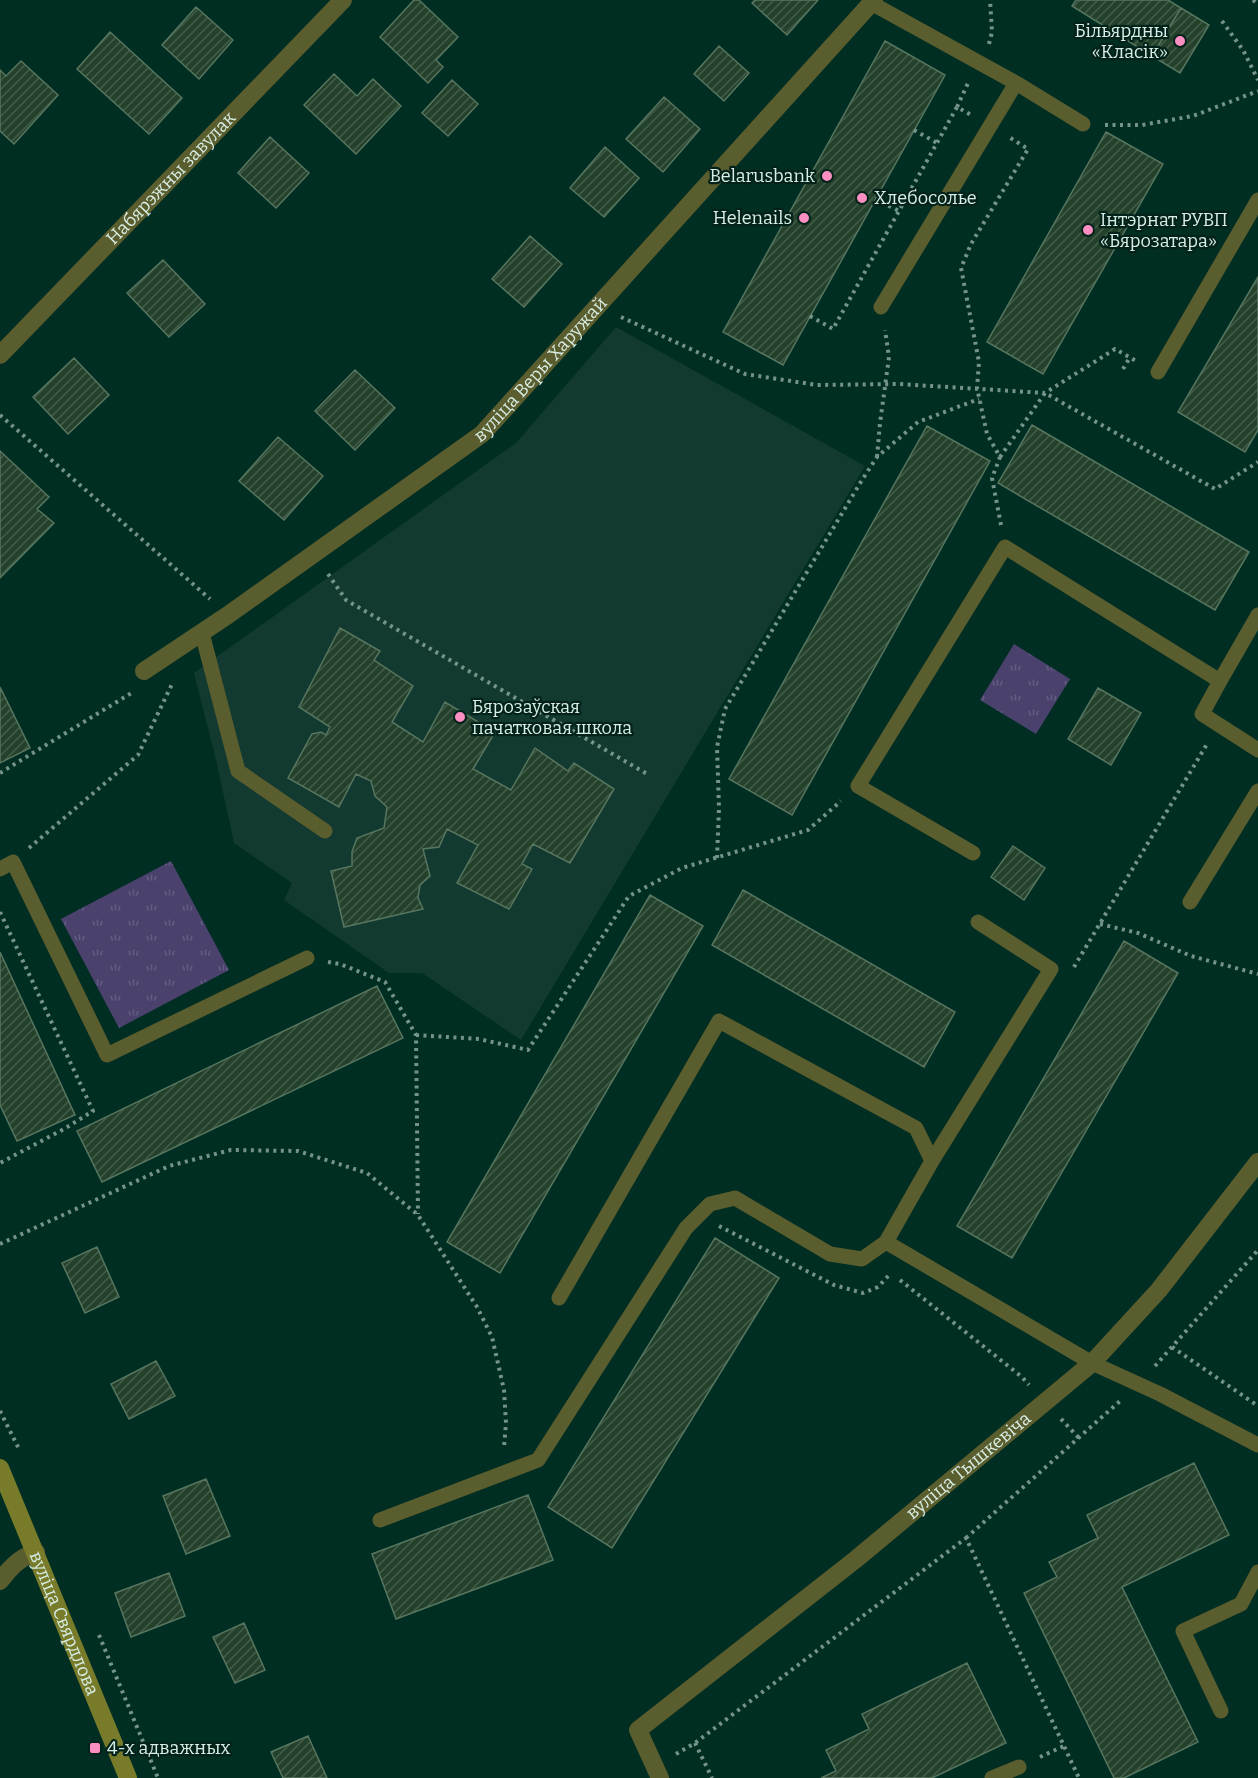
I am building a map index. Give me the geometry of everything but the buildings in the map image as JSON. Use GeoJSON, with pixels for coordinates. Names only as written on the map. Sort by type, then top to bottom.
{"type":"FeatureCollection","features":[{"type":"Feature","properties":{"kind":"street","name":"Набярэжны завулак"},"geometry":{"type":"LineString","coordinates":[[0,356],[343,0]]}},
{"type":"Feature","properties":{"kind":"street","name":"вуліца Веры Харужай"},"geometry":{"type":"LineString","coordinates":[[144,679],[202,633],[482,434],[873,1]]}},
{"type":"Feature","properties":{"kind":"street","name":"вуліца Тышкевіча"},"geometry":{"type":"LineString","coordinates":[[657,1772],[638,1730],[855,1560],[1092,1363],[1159,1290],[1258,1162]]}},
{"type":"Feature","properties":{"kind":"street","name":"вуліца Свярдлова"},"geometry":{"type":"LineString","coordinates":[[0,1468],[128,1778]]}},
{"type":"Feature","properties":{"kind":"street"},"geometry":{"type":"LineString","coordinates":[[0,1581],[24,1556],[36,1552]]}},
{"type":"Feature","properties":{"kind":"lane"},"geometry":{"type":"LineString","coordinates":[[873,1],[983,66],[1016,82],[1083,124]]}},
{"type":"Feature","properties":{"kind":"lane"},"geometry":{"type":"LineString","coordinates":[[881,307],[1016,82]]}},
{"type":"Feature","properties":{"kind":"lane"},"geometry":{"type":"LineString","coordinates":[[1158,372],[1258,200]]}},
{"type":"Feature","properties":{"kind":"lane"},"geometry":{"type":"LineString","coordinates":[[974,853],[858,786],[1005,548],[1220,681]]}},
{"type":"Feature","properties":{"kind":"lane"},"geometry":{"type":"LineString","coordinates":[[1258,615],[1202,714],[1258,750]]}},
{"type":"Feature","properties":{"kind":"lane"},"geometry":{"type":"LineString","coordinates":[[202,633],[238,771],[325,831]]}},
{"type":"Feature","properties":{"kind":"lane"},"geometry":{"type":"LineString","coordinates":[[1190,902],[1258,790]]}},
{"type":"Feature","properties":{"kind":"lane"},"geometry":{"type":"LineString","coordinates":[[7,865],[107,1055],[307,958]]}},
{"type":"Feature","properties":{"kind":"lane"},"geometry":{"type":"LineString","coordinates":[[380,1520],[538,1460],[686,1228],[710,1204],[735,1198],[830,1254],[862,1259],[886,1242],[932,1161],[1051,969],[978,922]]}},
{"type":"Feature","properties":{"kind":"lane"},"geometry":{"type":"LineString","coordinates":[[560,1298],[719,1021],[916,1128],[932,1161]]}},
{"type":"Feature","properties":{"kind":"lane"},"geometry":{"type":"LineString","coordinates":[[886,1242],[1092,1363],[1160,1394],[1258,1445]]}},
{"type":"Feature","properties":{"kind":"lane"},"geometry":{"type":"LineString","coordinates":[[1221,1710],[1184,1631],[1241,1604],[1258,1572]]}},
{"type":"Feature","properties":{"kind":"lane"},"geometry":{"type":"LineString","coordinates":[[992,1778],[1019,1767]]}},
{"type":"Feature","properties":{"kind":"path"},"geometry":{"type":"LineString","coordinates":[[983,66],[992,32],[990,0]]}},
{"type":"Feature","properties":{"kind":"path"},"geometry":{"type":"LineString","coordinates":[[1253,0],[1258,4]]}},
{"type":"Feature","properties":{"kind":"path"},"geometry":{"type":"LineString","coordinates":[[1222,21],[1243,50],[1258,80]]}},
{"type":"Feature","properties":{"kind":"path"},"geometry":{"type":"LineString","coordinates":[[1083,124],[1142,125],[1193,116],[1258,91]]}},
{"type":"Feature","properties":{"kind":"path"},"geometry":{"type":"LineString","coordinates":[[914,130],[937,143]]}},
{"type":"Feature","properties":{"kind":"path"},"geometry":{"type":"LineString","coordinates":[[875,199],[899,212]]}},
{"type":"Feature","properties":{"kind":"path"},"geometry":{"type":"LineString","coordinates":[[877,457],[890,357],[881,307]]}},
{"type":"Feature","properties":{"kind":"path"},"geometry":{"type":"LineString","coordinates":[[617,316],[745,374],[817,385],[977,388],[1045,393],[1215,489],[1258,462]]}},
{"type":"Feature","properties":{"kind":"path"},"geometry":{"type":"LineString","coordinates":[[1005,548],[992,478],[1000,457],[1045,393],[1115,349]]}},
{"type":"Feature","properties":{"kind":"path"},"geometry":{"type":"LineString","coordinates":[[1123,369],[1130,357]]}},
{"type":"Feature","properties":{"kind":"path"},"geometry":{"type":"LineString","coordinates":[[977,388],[987,434],[1000,457]]}},
{"type":"Feature","properties":{"kind":"path"},"geometry":{"type":"LineString","coordinates":[[717,858],[719,808],[717,747],[725,709],[877,457],[918,422],[979,399]]}},
{"type":"Feature","properties":{"kind":"path"},"geometry":{"type":"LineString","coordinates":[[0,415],[228,615]]}},
{"type":"Feature","properties":{"kind":"path"},"geometry":{"type":"LineString","coordinates":[[327,571],[346,600],[647,774]]}},
{"type":"Feature","properties":{"kind":"path"},"geometry":{"type":"LineString","coordinates":[[7,865],[138,755],[178,672]]}},
{"type":"Feature","properties":{"kind":"path"},"geometry":{"type":"LineString","coordinates":[[0,773],[25,759],[144,679]]}},
{"type":"Feature","properties":{"kind":"path"},"geometry":{"type":"LineString","coordinates":[[416,1035],[479,1039],[528,1050],[629,896],[682,868],[808,830],[858,786]]}},
{"type":"Feature","properties":{"kind":"path"},"geometry":{"type":"LineString","coordinates":[[0,912],[93,1111],[0,1163]]}},
{"type":"Feature","properties":{"kind":"path"},"geometry":{"type":"LineString","coordinates":[[1100,924],[1138,933],[1191,956],[1258,974]]}},
{"type":"Feature","properties":{"kind":"path"},"geometry":{"type":"LineString","coordinates":[[307,958],[340,964],[385,982],[416,1035],[418,1215]]}},
{"type":"Feature","properties":{"kind":"path"},"geometry":{"type":"LineString","coordinates":[[0,1244],[169,1166],[231,1150],[298,1151],[367,1173],[418,1215],[477,1307],[492,1337],[504,1390],[506,1423],[504,1451],[492,1478]]}},
{"type":"Feature","properties":{"kind":"path"},"geometry":{"type":"LineString","coordinates":[[716,1225],[834,1285],[863,1293],[878,1287],[891,1273],[1022,1377],[1045,1402]]}},
{"type":"Feature","properties":{"kind":"path"},"geometry":{"type":"LineString","coordinates":[[1172,1347],[1258,1406]]}},
{"type":"Feature","properties":{"kind":"path"},"geometry":{"type":"LineString","coordinates":[[657,1772],[966,1538],[1079,1778]]}},
{"type":"Feature","properties":{"kind":"path"},"geometry":{"type":"LineString","coordinates":[[695,1743],[712,1778]]}},
{"type":"Feature","properties":{"kind":"shaded area","name":"Бярозаўская пачатковая школа"},"geometry":{"type":"Polygon","coordinates":[[[616,327],[865,466],[521,1040],[422,973],[389,973],[284,900],[292,883],[234,843],[194,673],[516,443],[616,327]]]}},
{"type":"Feature","properties":{"kind":"green space"},"geometry":{"type":"Polygon","coordinates":[[[1014,644],[1070,679],[1036,734],[980,700],[1014,644]]]}},
{"type":"Feature","properties":{"kind":"green space"},"geometry":{"type":"Polygon","coordinates":[[[171,861],[229,970],[119,1028],[61,919],[171,861]]]}},
{"type":"Feature","properties":{"kind":"place","name":"Більярдны «Класік»"},"geometry":{"type":"Point","coordinates":[1180,41]}},
{"type":"Feature","properties":{"kind":"place","name":"Belarusbank"},"geometry":{"type":"Point","coordinates":[827,176]}},
{"type":"Feature","properties":{"kind":"place","name":"Хлебосолье"},"geometry":{"type":"Point","coordinates":[862,198]}},
{"type":"Feature","properties":{"kind":"place","name":"Helenails"},"geometry":{"type":"Point","coordinates":[804,218]}},
{"type":"Feature","properties":{"kind":"place","name":"Інтэрнат РУВП «Бярозатара»"},"geometry":{"type":"Point","coordinates":[1088,230]}},
{"type":"Feature","properties":{"kind":"place","name":"Бярозаўская пачатковая школа"},"geometry":{"type":"Point","coordinates":[460,717]}},
{"type":"Feature","properties":{"kind":"place","name":"4-х адважных"},"geometry":{"type":"Point","coordinates":[95,1748]}}]}
